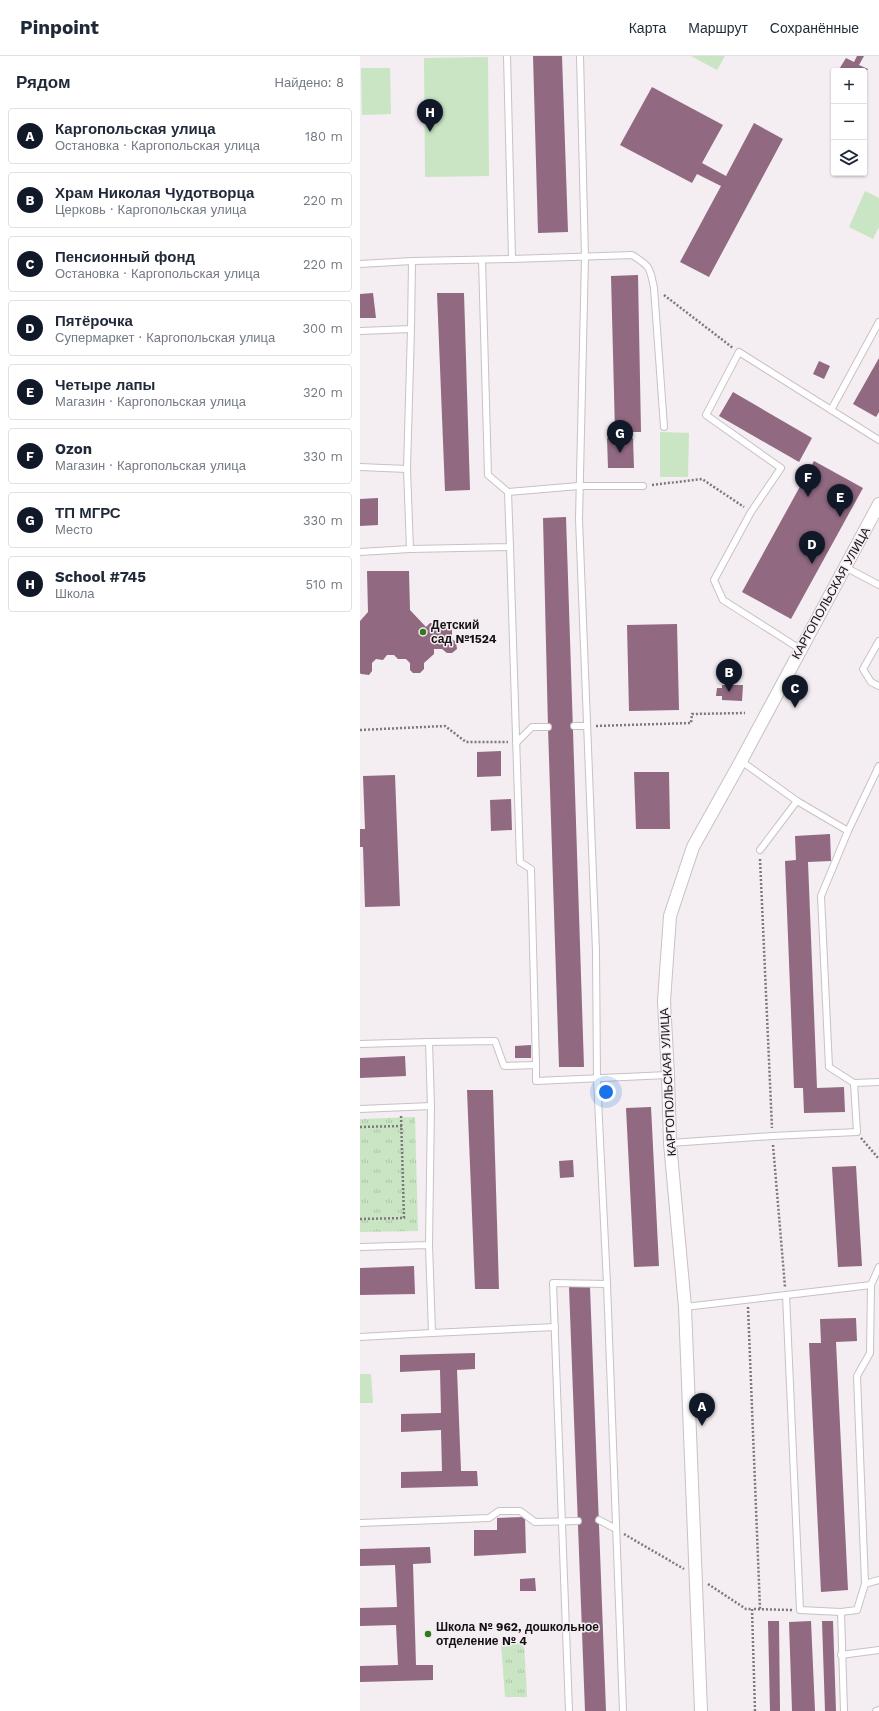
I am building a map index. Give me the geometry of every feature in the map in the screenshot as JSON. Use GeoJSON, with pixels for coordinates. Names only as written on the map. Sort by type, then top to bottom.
{"type":"FeatureCollection","features":[{"type":"Feature","properties":{"kind":"street","name":"КАРГОПОЛЬСКАЯ УЛИЦА"},"geometry":{"type":"LineString","coordinates":[[701,1711],[684,1306],[670,1143],[664,1001],[670,916],[693,847],[879,504]]}},
{"type":"Feature","properties":{"kind":"lane"},"geometry":{"type":"LineString","coordinates":[[507,56],[512,259]]}},
{"type":"Feature","properties":{"kind":"lane"},"geometry":{"type":"LineString","coordinates":[[580,56],[585,258],[579,519],[596,951],[597,1079],[607,1284],[623,1711]]}},
{"type":"Feature","properties":{"kind":"lane"},"geometry":{"type":"LineString","coordinates":[[360,264],[412,261],[585,258],[632,255],[646,263],[651,271],[654,288],[664,427]]}},
{"type":"Feature","properties":{"kind":"lane"},"geometry":{"type":"LineString","coordinates":[[482,260],[488,475],[508,492],[579,486],[643,486]]}},
{"type":"Feature","properties":{"kind":"lane"},"geometry":{"type":"LineString","coordinates":[[410,549],[407,469],[412,261]]}},
{"type":"Feature","properties":{"kind":"lane"},"geometry":{"type":"LineString","coordinates":[[831,410],[879,322]]}},
{"type":"Feature","properties":{"kind":"lane"},"geometry":{"type":"LineString","coordinates":[[360,331],[411,329]]}},
{"type":"Feature","properties":{"kind":"lane"},"geometry":{"type":"LineString","coordinates":[[800,649],[723,600],[714,580],[751,512],[780,468],[706,415],[739,352],[879,440]]}},
{"type":"Feature","properties":{"kind":"lane"},"geometry":{"type":"LineString","coordinates":[[360,467],[407,469]]}},
{"type":"Feature","properties":{"kind":"lane"},"geometry":{"type":"LineString","coordinates":[[508,492],[520,862],[531,869],[536,1081],[668,1075]]}},
{"type":"Feature","properties":{"kind":"lane"},"geometry":{"type":"LineString","coordinates":[[360,552],[410,549],[510,547]]}},
{"type":"Feature","properties":{"kind":"lane"},"geometry":{"type":"LineString","coordinates":[[845,567],[879,585]]}},
{"type":"Feature","properties":{"kind":"lane"},"geometry":{"type":"LineString","coordinates":[[879,641],[863,669],[871,682],[879,686]]}},
{"type":"Feature","properties":{"kind":"lane"},"geometry":{"type":"LineString","coordinates":[[574,726],[587,726]]}},
{"type":"Feature","properties":{"kind":"lane"},"geometry":{"type":"LineString","coordinates":[[516,743],[532,727],[548,727]]}},
{"type":"Feature","properties":{"kind":"lane"},"geometry":{"type":"LineString","coordinates":[[741,761],[797,801],[848,831]]}},
{"type":"Feature","properties":{"kind":"lane"},"geometry":{"type":"LineString","coordinates":[[879,766],[848,831],[821,896],[829,1067],[854,1083],[879,1082]]}},
{"type":"Feature","properties":{"kind":"lane"},"geometry":{"type":"LineString","coordinates":[[760,850],[797,801]]}},
{"type":"Feature","properties":{"kind":"lane"},"geometry":{"type":"LineString","coordinates":[[360,1044],[495,1041],[504,1066],[536,1065]]}},
{"type":"Feature","properties":{"kind":"lane"},"geometry":{"type":"LineString","coordinates":[[429,1042],[431,1106],[429,1245],[432,1333]]}},
{"type":"Feature","properties":{"kind":"lane"},"geometry":{"type":"LineString","coordinates":[[670,1143],[857,1132],[854,1083]]}},
{"type":"Feature","properties":{"kind":"lane"},"geometry":{"type":"LineString","coordinates":[[360,1108],[431,1106]]}},
{"type":"Feature","properties":{"kind":"lane"},"geometry":{"type":"LineString","coordinates":[[360,1247],[429,1245]]}},
{"type":"Feature","properties":{"kind":"lane"},"geometry":{"type":"LineString","coordinates":[[786,1295],[800,1610],[841,1612],[857,1610],[865,1584],[857,1376],[870,1353],[871,1284],[879,1267]]}},
{"type":"Feature","properties":{"kind":"lane"},"geometry":{"type":"LineString","coordinates":[[569,1711],[553,1284],[607,1284]]}},
{"type":"Feature","properties":{"kind":"lane"},"geometry":{"type":"LineString","coordinates":[[684,1306],[871,1284]]}},
{"type":"Feature","properties":{"kind":"lane"},"geometry":{"type":"LineString","coordinates":[[360,1337],[555,1327]]}},
{"type":"Feature","properties":{"kind":"lane"},"geometry":{"type":"LineString","coordinates":[[360,1522],[489,1518],[499,1511],[520,1511],[535,1522],[578,1521]]}},
{"type":"Feature","properties":{"kind":"lane"},"geometry":{"type":"LineString","coordinates":[[599,1520],[616,1529]]}},
{"type":"Feature","properties":{"kind":"lane"},"geometry":{"type":"LineString","coordinates":[[865,1584],[879,1580]]}},
{"type":"Feature","properties":{"kind":"lane"},"geometry":{"type":"LineString","coordinates":[[841,1612],[841,1655],[844,1711]]}},
{"type":"Feature","properties":{"kind":"lane"},"geometry":{"type":"LineString","coordinates":[[841,1655],[879,1650]]}},
{"type":"Feature","properties":{"kind":"path"},"geometry":{"type":"LineString","coordinates":[[654,288],[739,352]]}},
{"type":"Feature","properties":{"kind":"path"},"geometry":{"type":"LineString","coordinates":[[643,486],[702,479],[751,512]]}},
{"type":"Feature","properties":{"kind":"path"},"geometry":{"type":"LineString","coordinates":[[587,726],[690,723],[692,714],[745,713]]}},
{"type":"Feature","properties":{"kind":"path"},"geometry":{"type":"LineString","coordinates":[[360,730],[445,726],[466,742],[516,743]]}},
{"type":"Feature","properties":{"kind":"path"},"geometry":{"type":"LineString","coordinates":[[760,850],[772,1136],[786,1295]]}},
{"type":"Feature","properties":{"kind":"path"},"geometry":{"type":"LineString","coordinates":[[360,1127],[402,1126],[404,1218],[360,1220]]}},
{"type":"Feature","properties":{"kind":"path"},"geometry":{"type":"LineString","coordinates":[[857,1132],[879,1159]]}},
{"type":"Feature","properties":{"kind":"path"},"geometry":{"type":"LineString","coordinates":[[748,1299],[760,1609]]}},
{"type":"Feature","properties":{"kind":"path"},"geometry":{"type":"LineString","coordinates":[[754,1711],[752,1609],[800,1610]]}},
{"type":"Feature","properties":{"kind":"green space"},"geometry":{"type":"Polygon","coordinates":[[[691,56],[725,56],[717,70],[691,56]]]}},
{"type":"Feature","properties":{"kind":"green space"},"geometry":{"type":"Polygon","coordinates":[[[488,57],[489,176],[425,177],[424,58],[488,57]]]}},
{"type":"Feature","properties":{"kind":"green space"},"geometry":{"type":"Polygon","coordinates":[[[361,68],[390,68],[391,114],[362,115],[361,68]]]}},
{"type":"Feature","properties":{"kind":"green space"},"geometry":{"type":"Polygon","coordinates":[[[865,191],[879,198],[879,227],[873,239],[849,227],[865,191]]]}},
{"type":"Feature","properties":{"kind":"green space"},"geometry":{"type":"Polygon","coordinates":[[[660,432],[689,433],[688,477],[660,477],[660,432]]]}},
{"type":"Feature","properties":{"kind":"green space"},"geometry":{"type":"Polygon","coordinates":[[[415,1117],[418,1231],[360,1232],[360,1119],[415,1117]]]}},
{"type":"Feature","properties":{"kind":"green space"},"geometry":{"type":"Polygon","coordinates":[[[360,1374],[371,1374],[373,1403],[360,1403],[360,1374]]]}},
{"type":"Feature","properties":{"kind":"green space"},"geometry":{"type":"Polygon","coordinates":[[[524,1643],[527,1697],[505,1697],[501,1644],[524,1643]]]}},
{"type":"Feature","properties":{"kind":"building"},"geometry":{"type":"Polygon","coordinates":[[[533,56],[562,56],[568,232],[538,233],[533,56]]]}},
{"type":"Feature","properties":{"kind":"building"},"geometry":{"type":"Polygon","coordinates":[[[857,56],[864,56],[859,65],[866,68],[840,68],[846,58],[854,62],[857,56]]]}},
{"type":"Feature","properties":{"kind":"building"},"geometry":{"type":"Polygon","coordinates":[[[652,87],[723,125],[702,163],[726,176],[754,123],[783,139],[709,277],[680,262],[721,186],[697,174],[692,183],[620,145],[652,87]]]}},
{"type":"Feature","properties":{"kind":"building"},"geometry":{"type":"Polygon","coordinates":[[[638,275],[641,432],[615,432],[611,276],[638,275]]]}},
{"type":"Feature","properties":{"kind":"building"},"geometry":{"type":"Polygon","coordinates":[[[373,293],[376,318],[360,318],[360,294],[373,293]]]}},
{"type":"Feature","properties":{"kind":"building"},"geometry":{"type":"Polygon","coordinates":[[[437,293],[464,293],[470,490],[445,491],[437,293]]]}},
{"type":"Feature","properties":{"kind":"building"},"geometry":{"type":"Polygon","coordinates":[[[879,358],[879,412],[876,417],[853,404],[879,358]]]}},
{"type":"Feature","properties":{"kind":"building"},"geometry":{"type":"Polygon","coordinates":[[[819,361],[830,366],[824,379],[813,374],[819,361]]]}},
{"type":"Feature","properties":{"kind":"building"},"geometry":{"type":"Polygon","coordinates":[[[733,392],[812,438],[799,462],[719,416],[733,392]]]}},
{"type":"Feature","properties":{"kind":"building"},"geometry":{"type":"Polygon","coordinates":[[[607,438],[633,438],[634,468],[608,468],[607,438]]]}},
{"type":"Feature","properties":{"kind":"building"},"geometry":{"type":"Polygon","coordinates":[[[814,461],[863,488],[791,619],[742,592],[814,461]]]}},
{"type":"Feature","properties":{"kind":"building"},"geometry":{"type":"Polygon","coordinates":[[[378,498],[378,525],[360,526],[360,499],[378,498]]]}},
{"type":"Feature","properties":{"kind":"building"},"geometry":{"type":"Polygon","coordinates":[[[566,517],[584,1067],[559,1067],[543,518],[566,517]]]}},
{"type":"Feature","properties":{"kind":"building"},"geometry":{"type":"Polygon","coordinates":[[[367,571],[409,571],[410,610],[426,627],[430,623],[437,623],[440,627],[448,627],[452,630],[452,639],[456,642],[457,649],[452,653],[447,653],[442,649],[434,649],[434,654],[424,663],[424,669],[420,673],[413,673],[410,670],[410,663],[406,659],[398,659],[394,655],[387,655],[383,660],[376,659],[372,663],[372,671],[369,675],[361,674],[360,621],[368,612],[367,571]]]}},
{"type":"Feature","properties":{"kind":"building"},"geometry":{"type":"Polygon","coordinates":[[[677,624],[679,710],[629,711],[627,625],[677,624]]]}},
{"type":"Feature","properties":{"kind":"building"},"geometry":{"type":"Polygon","coordinates":[[[722,685],[743,685],[742,701],[722,700],[722,696],[716,696],[717,688],[722,688],[722,685]]]}},
{"type":"Feature","properties":{"kind":"building"},"geometry":{"type":"Polygon","coordinates":[[[501,751],[501,776],[477,777],[477,752],[501,751]]]}},
{"type":"Feature","properties":{"kind":"building"},"geometry":{"type":"Polygon","coordinates":[[[634,772],[669,772],[670,829],[636,829],[634,772]]]}},
{"type":"Feature","properties":{"kind":"building"},"geometry":{"type":"Polygon","coordinates":[[[395,775],[400,906],[365,907],[363,847],[360,847],[360,829],[365,829],[363,776],[395,775]]]}},
{"type":"Feature","properties":{"kind":"building"},"geometry":{"type":"Polygon","coordinates":[[[511,799],[512,830],[491,831],[490,800],[511,799]]]}},
{"type":"Feature","properties":{"kind":"building"},"geometry":{"type":"Polygon","coordinates":[[[830,834],[831,861],[808,862],[817,1088],[844,1087],[845,1112],[804,1113],[803,1088],[794,1088],[785,861],[796,860],[795,836],[830,834]]]}},
{"type":"Feature","properties":{"kind":"building"},"geometry":{"type":"Polygon","coordinates":[[[531,1045],[531,1058],[515,1058],[515,1046],[531,1045]]]}},
{"type":"Feature","properties":{"kind":"building"},"geometry":{"type":"Polygon","coordinates":[[[405,1056],[406,1076],[360,1078],[360,1058],[405,1056]]]}},
{"type":"Feature","properties":{"kind":"building"},"geometry":{"type":"Polygon","coordinates":[[[467,1090],[493,1090],[499,1289],[475,1289],[467,1090]]]}},
{"type":"Feature","properties":{"kind":"building"},"geometry":{"type":"Polygon","coordinates":[[[651,1107],[659,1266],[634,1267],[626,1108],[651,1107]]]}},
{"type":"Feature","properties":{"kind":"building"},"geometry":{"type":"Polygon","coordinates":[[[573,1160],[574,1177],[560,1178],[559,1161],[573,1160]]]}},
{"type":"Feature","properties":{"kind":"building"},"geometry":{"type":"Polygon","coordinates":[[[856,1166],[862,1266],[838,1267],[832,1167],[856,1166]]]}},
{"type":"Feature","properties":{"kind":"building"},"geometry":{"type":"Polygon","coordinates":[[[414,1266],[415,1294],[360,1295],[360,1268],[414,1266]]]}},
{"type":"Feature","properties":{"kind":"building"},"geometry":{"type":"Polygon","coordinates":[[[569,1287],[590,1287],[606,1711],[585,1711],[569,1287]]]}},
{"type":"Feature","properties":{"kind":"building"},"geometry":{"type":"Polygon","coordinates":[[[856,1318],[857,1341],[836,1342],[848,1590],[821,1592],[809,1343],[821,1343],[820,1319],[856,1318]]]}},
{"type":"Feature","properties":{"kind":"building"},"geometry":{"type":"Polygon","coordinates":[[[475,1353],[475,1369],[457,1370],[461,1471],[477,1471],[478,1486],[401,1488],[401,1472],[442,1471],[441,1430],[401,1432],[401,1414],[441,1413],[440,1370],[400,1372],[400,1355],[475,1353]]]}},
{"type":"Feature","properties":{"kind":"building"},"geometry":{"type":"Polygon","coordinates":[[[525,1517],[526,1553],[474,1556],[474,1530],[497,1530],[497,1518],[525,1517]]]}},
{"type":"Feature","properties":{"kind":"building"},"geometry":{"type":"Polygon","coordinates":[[[430,1547],[431,1563],[413,1564],[416,1665],[433,1665],[433,1680],[360,1682],[360,1666],[398,1665],[396,1625],[360,1626],[360,1608],[397,1607],[395,1565],[360,1566],[360,1549],[430,1547]]]}},
{"type":"Feature","properties":{"kind":"building"},"geometry":{"type":"Polygon","coordinates":[[[535,1578],[536,1591],[520,1591],[520,1579],[535,1578]]]}},
{"type":"Feature","properties":{"kind":"building"},"geometry":{"type":"Polygon","coordinates":[[[768,1621],[779,1621],[780,1711],[770,1711],[768,1621]]]}},
{"type":"Feature","properties":{"kind":"building"},"geometry":{"type":"Polygon","coordinates":[[[811,1621],[815,1711],[792,1711],[789,1622],[811,1621]]]}},
{"type":"Feature","properties":{"kind":"building"},"geometry":{"type":"Polygon","coordinates":[[[822,1621],[833,1621],[836,1711],[825,1711],[822,1621]]]}},
{"type":"Feature","properties":{"kind":"place","name":"School #745"},"geometry":{"type":"Point","coordinates":[430,132]}},
{"type":"Feature","properties":{"kind":"place","name":"ТП МГРС"},"geometry":{"type":"Point","coordinates":[620,453]}},
{"type":"Feature","properties":{"kind":"place","name":"Ozon"},"geometry":{"type":"Point","coordinates":[808,497]}},
{"type":"Feature","properties":{"kind":"place","name":"Четыре лапы"},"geometry":{"type":"Point","coordinates":[840,517]}},
{"type":"Feature","properties":{"kind":"place","name":"Пятёрочка"},"geometry":{"type":"Point","coordinates":[812,564]}},
{"type":"Feature","properties":{"kind":"place","name":"Детский сад №1524"},"geometry":{"type":"Point","coordinates":[423,632]}},
{"type":"Feature","properties":{"kind":"place","name":"Храм Николая Чудотворца"},"geometry":{"type":"Point","coordinates":[729,692]}},
{"type":"Feature","properties":{"kind":"place","name":"Пенсионный фонд"},"geometry":{"type":"Point","coordinates":[795,708]}},
{"type":"Feature","properties":{"kind":"place","name":"Каргопольская улица"},"geometry":{"type":"Point","coordinates":[702,1426]}},
{"type":"Feature","properties":{"kind":"place","name":"Школа № 962, дошкольное отделение № 4"},"geometry":{"type":"Point","coordinates":[428,1634]}}]}
